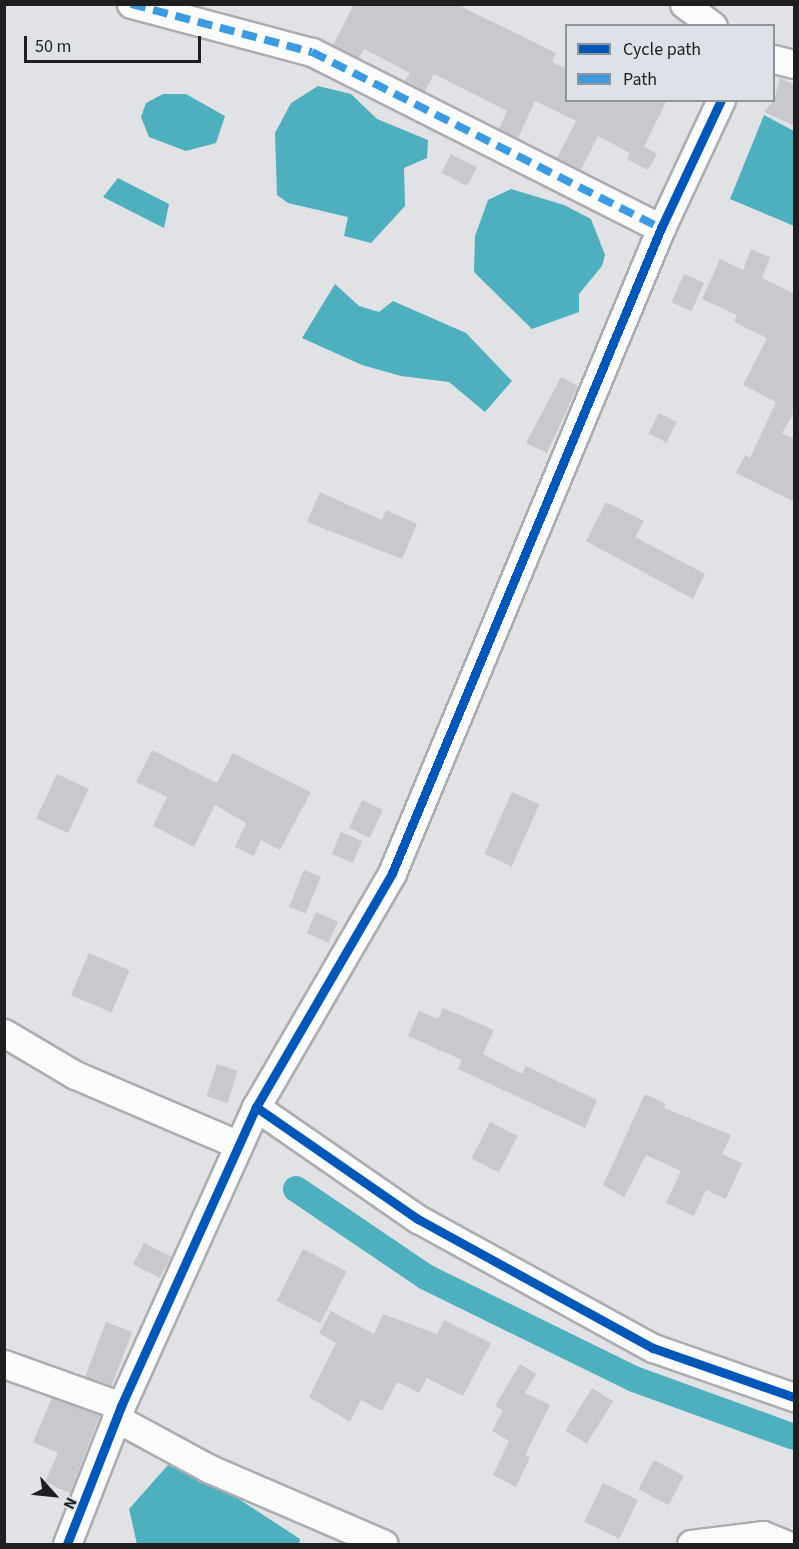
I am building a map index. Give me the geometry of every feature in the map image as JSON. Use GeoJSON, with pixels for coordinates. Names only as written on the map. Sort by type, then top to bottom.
{"type":"FeatureCollection","features":[{"type":"Feature","properties":{"kind":"street"},"geometry":{"type":"LineString","coordinates":[[131,4],[312,52],[661,228]]}},
{"type":"Feature","properties":{"kind":"street"},"geometry":{"type":"LineString","coordinates":[[684,4],[710,24]]}},
{"type":"Feature","properties":{"kind":"street"},"geometry":{"type":"LineString","coordinates":[[775,59],[795,64]]}},
{"type":"Feature","properties":{"kind":"street"},"geometry":{"type":"LineString","coordinates":[[67,1545],[119,1412],[256,1107],[392,873],[661,228],[720,102]]}},
{"type":"Feature","properties":{"kind":"street"},"geometry":{"type":"LineString","coordinates":[[4,1033],[75,1075],[239,1145]]}},
{"type":"Feature","properties":{"kind":"street"},"geometry":{"type":"LineString","coordinates":[[256,1107],[418,1219],[653,1348],[795,1396]]}},
{"type":"Feature","properties":{"kind":"street"},"geometry":{"type":"LineString","coordinates":[[4,1364],[119,1412],[210,1469],[384,1545]]}},
{"type":"Feature","properties":{"kind":"street"},"geometry":{"type":"LineString","coordinates":[[692,1545],[763,1535],[785,1545]]}},
{"type":"Feature","properties":{"kind":"water"},"geometry":{"type":"Polygon","coordinates":[[[318,86],[351,94],[377,119],[428,140],[427,158],[404,168],[405,206],[371,243],[344,236],[348,217],[288,203],[277,195],[275,133],[291,103],[318,86]]]}},
{"type":"Feature","properties":{"kind":"water"},"geometry":{"type":"Polygon","coordinates":[[[163,94],[186,94],[225,116],[216,143],[186,151],[149,137],[141,117],[146,103],[163,94]]]}},
{"type":"Feature","properties":{"kind":"water"},"geometry":{"type":"Polygon","coordinates":[[[764,115],[794,131],[794,226],[730,199],[764,115]]]}},
{"type":"Feature","properties":{"kind":"water"},"geometry":{"type":"Polygon","coordinates":[[[118,178],[169,204],[164,228],[103,197],[118,178]]]}},
{"type":"Feature","properties":{"kind":"water"},"geometry":{"type":"Polygon","coordinates":[[[511,189],[564,205],[591,219],[605,255],[602,266],[579,294],[579,312],[532,329],[474,272],[475,236],[488,200],[511,189]]]}},
{"type":"Feature","properties":{"kind":"water"},"geometry":{"type":"Polygon","coordinates":[[[335,284],[359,306],[379,312],[393,301],[466,333],[512,381],[485,412],[449,382],[401,376],[362,365],[302,338],[335,284]]]}},
{"type":"Feature","properties":{"kind":"water"},"geometry":{"type":"Polygon","coordinates":[[[168,1465],[225,1490],[300,1539],[299,1544],[137,1544],[129,1509],[168,1465]]]}},
{"type":"Feature","properties":{"kind":"building"},"geometry":{"type":"Polygon","coordinates":[[[354,4],[456,4],[556,53],[552,62],[565,68],[565,102],[666,102],[644,147],[657,154],[648,170],[627,159],[630,153],[598,136],[581,170],[557,158],[576,121],[535,101],[518,138],[499,129],[507,111],[434,74],[425,91],[405,81],[410,73],[364,49],[359,58],[333,45],[354,4]]]}},
{"type":"Feature","properties":{"kind":"building"},"geometry":{"type":"Polygon","coordinates":[[[780,78],[795,85],[795,126],[764,112],[775,102],[780,78]]]}},
{"type":"Feature","properties":{"kind":"building"},"geometry":{"type":"Polygon","coordinates":[[[451,154],[477,167],[467,186],[441,173],[451,154]]]}},
{"type":"Feature","properties":{"kind":"building"},"geometry":{"type":"Polygon","coordinates":[[[751,249],[770,257],[762,278],[795,294],[795,411],[782,433],[795,439],[795,502],[736,473],[745,455],[750,458],[776,402],[743,385],[767,338],[734,322],[737,315],[702,299],[720,259],[743,270],[751,249]]]}},
{"type":"Feature","properties":{"kind":"building"},"geometry":{"type":"Polygon","coordinates":[[[684,274],[704,283],[691,311],[671,302],[684,274]]]}},
{"type":"Feature","properties":{"kind":"building"},"geometry":{"type":"Polygon","coordinates":[[[561,377],[578,386],[547,453],[526,443],[561,377]]]}},
{"type":"Feature","properties":{"kind":"building"},"geometry":{"type":"Polygon","coordinates":[[[659,413],[677,422],[666,443],[649,433],[659,413]]]}},
{"type":"Feature","properties":{"kind":"building"},"geometry":{"type":"Polygon","coordinates":[[[320,492],[382,520],[386,510],[417,524],[402,559],[307,522],[320,492]]]}},
{"type":"Feature","properties":{"kind":"building"},"geometry":{"type":"Polygon","coordinates":[[[606,502],[644,521],[635,537],[705,574],[693,599],[586,541],[606,502]]]}},
{"type":"Feature","properties":{"kind":"building"},"geometry":{"type":"Polygon","coordinates":[[[152,750],[217,783],[233,753],[311,792],[280,850],[261,840],[254,856],[235,847],[246,823],[215,805],[194,847],[153,826],[167,797],[136,782],[152,750]]]}},
{"type":"Feature","properties":{"kind":"building"},"geometry":{"type":"Polygon","coordinates":[[[57,774],[89,789],[68,833],[36,818],[57,774]]]}},
{"type":"Feature","properties":{"kind":"building"},"geometry":{"type":"Polygon","coordinates":[[[512,792],[539,804],[512,866],[484,854],[512,792]]]}},
{"type":"Feature","properties":{"kind":"building"},"geometry":{"type":"Polygon","coordinates":[[[362,800],[383,810],[370,838],[349,828],[362,800]]]}},
{"type":"Feature","properties":{"kind":"building"},"geometry":{"type":"Polygon","coordinates":[[[341,832],[362,841],[353,863],[332,854],[341,832]]]}},
{"type":"Feature","properties":{"kind":"building"},"geometry":{"type":"Polygon","coordinates":[[[304,870],[321,877],[306,914],[289,907],[304,870]]]}},
{"type":"Feature","properties":{"kind":"building"},"geometry":{"type":"Polygon","coordinates":[[[316,912],[338,922],[329,943],[307,933],[316,912]]]}},
{"type":"Feature","properties":{"kind":"building"},"geometry":{"type":"Polygon","coordinates":[[[89,953],[130,970],[112,1013],[71,995],[89,953]]]}},
{"type":"Feature","properties":{"kind":"building"},"geometry":{"type":"Polygon","coordinates":[[[443,1008],[494,1030],[483,1054],[522,1074],[526,1066],[597,1100],[585,1128],[458,1069],[462,1060],[408,1036],[419,1011],[438,1019],[443,1008]]]}},
{"type":"Feature","properties":{"kind":"building"},"geometry":{"type":"Polygon","coordinates":[[[217,1064],[238,1071],[227,1103],[206,1096],[217,1064]]]}},
{"type":"Feature","properties":{"kind":"building"},"geometry":{"type":"Polygon","coordinates":[[[645,1094],[666,1104],[664,1108],[731,1135],[722,1154],[742,1163],[726,1199],[706,1190],[694,1216],[666,1203],[681,1171],[646,1155],[624,1197],[603,1185],[645,1094]]]}},
{"type":"Feature","properties":{"kind":"building"},"geometry":{"type":"Polygon","coordinates":[[[490,1122],[518,1136],[499,1173],[471,1159],[490,1122]]]}},
{"type":"Feature","properties":{"kind":"building"},"geometry":{"type":"Polygon","coordinates":[[[144,1243],[171,1257],[160,1278],[133,1264],[144,1243]]]}},
{"type":"Feature","properties":{"kind":"building"},"geometry":{"type":"Polygon","coordinates":[[[303,1249],[347,1271],[320,1323],[277,1301],[303,1249]]]}},
{"type":"Feature","properties":{"kind":"building"},"geometry":{"type":"Polygon","coordinates":[[[331,1311],[374,1334],[383,1314],[437,1334],[444,1320],[491,1343],[463,1396],[427,1378],[419,1393],[397,1382],[382,1411],[361,1400],[350,1422],[309,1397],[336,1343],[319,1333],[331,1311]]]}},
{"type":"Feature","properties":{"kind":"building"},"geometry":{"type":"Polygon","coordinates":[[[106,1322],[132,1332],[111,1387],[85,1377],[106,1322]]]}},
{"type":"Feature","properties":{"kind":"building"},"geometry":{"type":"Polygon","coordinates":[[[520,1364],[536,1374],[525,1393],[550,1405],[525,1455],[530,1457],[516,1487],[493,1475],[509,1441],[492,1431],[503,1410],[495,1406],[520,1364]]]}},
{"type":"Feature","properties":{"kind":"building"},"geometry":{"type":"Polygon","coordinates":[[[592,1388],[613,1401],[587,1444],[566,1430],[592,1388]]]}},
{"type":"Feature","properties":{"kind":"building"},"geometry":{"type":"Polygon","coordinates":[[[52,1398],[100,1415],[70,1493],[45,1482],[58,1453],[33,1442],[52,1398]]]}},
{"type":"Feature","properties":{"kind":"building"},"geometry":{"type":"Polygon","coordinates":[[[654,1460],[684,1476],[669,1505],[639,1489],[654,1460]]]}},
{"type":"Feature","properties":{"kind":"building"},"geometry":{"type":"Polygon","coordinates":[[[603,1483],[638,1500],[619,1539],[584,1522],[603,1483]]]}},
{"type":"Feature","properties":{"kind":"waterway"},"geometry":{"type":"LineString","coordinates":[[296,1189],[426,1277],[634,1379],[794,1437]]}},
{"type":"Feature","properties":{"kind":"marked path"},"geometry":{"type":"LineString","coordinates":[[131,4],[312,52],[661,228]]}},
{"type":"Feature","properties":{"kind":"cycle path"},"geometry":{"type":"LineString","coordinates":[[67,1544],[121,1406],[256,1107],[392,873],[661,228],[720,102]]}},
{"type":"Feature","properties":{"kind":"cycle path"},"geometry":{"type":"LineString","coordinates":[[256,1107],[418,1219],[653,1348],[794,1397]]}}]}
